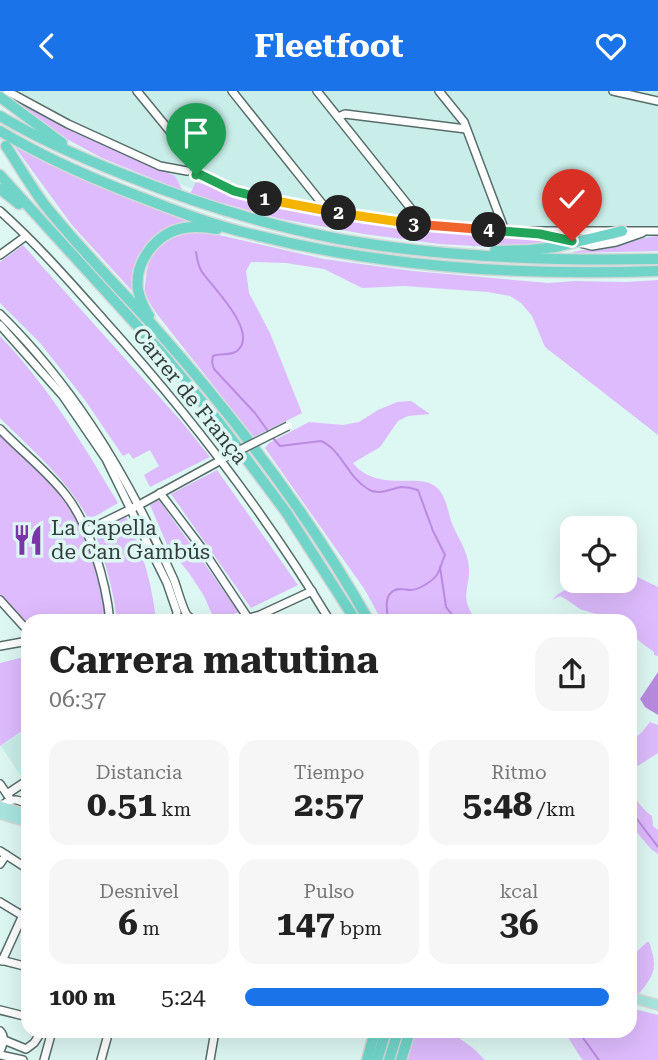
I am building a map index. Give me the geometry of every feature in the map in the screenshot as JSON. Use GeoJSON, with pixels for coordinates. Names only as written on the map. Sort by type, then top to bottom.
{"type":"FeatureCollection","features":[{"type":"Feature","properties":{"kind":"highway"},"geometry":{"type":"LineString","coordinates":[[0,97],[58,141],[99,164]]}},
{"type":"Feature","properties":{"kind":"highway"},"geometry":{"type":"LineString","coordinates":[[0,116],[58,148],[171,194],[256,220],[341,239],[440,252],[538,259],[658,259]]}},
{"type":"Feature","properties":{"kind":"highway"},"geometry":{"type":"LineString","coordinates":[[0,131],[92,178],[168,208],[249,234]]}},
{"type":"Feature","properties":{"kind":"highway"},"geometry":{"type":"LineString","coordinates":[[6,146],[59,222],[233,419],[318,538],[365,614]]}},
{"type":"Feature","properties":{"kind":"highway"},"geometry":{"type":"LineString","coordinates":[[0,175],[161,352],[221,425],[286,512],[352,614]]}},
{"type":"Feature","properties":{"kind":"highway"},"geometry":{"type":"LineString","coordinates":[[0,189],[53,235]]}},
{"type":"Feature","properties":{"kind":"highway"},"geometry":{"type":"LineString","coordinates":[[156,329],[138,289],[140,269],[153,246],[166,235],[185,227],[249,234],[385,261],[433,266],[540,273],[658,271]]}},
{"type":"Feature","properties":{"kind":"highway"},"geometry":{"type":"LineString","coordinates":[[440,252],[529,250],[622,231]]}},
{"type":"Feature","properties":{"kind":"highway"},"geometry":{"type":"LineString","coordinates":[[608,273],[658,278]]}},
{"type":"Feature","properties":{"kind":"highway"},"geometry":{"type":"LineString","coordinates":[[367,1060],[373,1038]]}},
{"type":"Feature","properties":{"kind":"highway"},"geometry":{"type":"LineString","coordinates":[[377,1060],[384,1038]]}},
{"type":"Feature","properties":{"kind":"highway"},"geometry":{"type":"LineString","coordinates":[[389,1060],[396,1038]]}},
{"type":"Feature","properties":{"kind":"highway"},"geometry":{"type":"LineString","coordinates":[[401,1060],[408,1038]]}},
{"type":"Feature","properties":{"kind":"main road"},"geometry":{"type":"LineString","coordinates":[[3,804],[21,815]]}},
{"type":"Feature","properties":{"kind":"main road"},"geometry":{"type":"LineString","coordinates":[[637,999],[658,1005]]}},
{"type":"Feature","properties":{"kind":"street"},"geometry":{"type":"LineString","coordinates":[[7,91],[68,124],[160,166],[189,168]]}},
{"type":"Feature","properties":{"kind":"street"},"geometry":{"type":"LineString","coordinates":[[137,91],[187,152],[191,176],[197,173],[234,191],[329,212],[424,225],[553,236],[592,246],[658,231],[508,231]]}},
{"type":"Feature","properties":{"kind":"street"},"geometry":{"type":"LineString","coordinates":[[232,91],[329,212]]}},
{"type":"Feature","properties":{"kind":"street"},"geometry":{"type":"LineString","coordinates":[[317,91],[424,225]]}},
{"type":"Feature","properties":{"kind":"street"},"geometry":{"type":"LineString","coordinates":[[439,91],[466,129],[508,231]]}},
{"type":"Feature","properties":{"kind":"street"},"geometry":{"type":"LineString","coordinates":[[613,91],[658,101]]}},
{"type":"Feature","properties":{"kind":"street"},"geometry":{"type":"LineString","coordinates":[[338,117],[345,114],[466,129]]}},
{"type":"Feature","properties":{"kind":"street","name":"Carrer de França"},"geometry":{"type":"LineString","coordinates":[[0,211],[59,270],[159,381],[224,459],[326,614]]}},
{"type":"Feature","properties":{"kind":"street"},"geometry":{"type":"LineString","coordinates":[[0,255],[26,236]]}},
{"type":"Feature","properties":{"kind":"street"},"geometry":{"type":"LineString","coordinates":[[0,314],[45,362],[111,454],[167,583],[177,614]]}},
{"type":"Feature","properties":{"kind":"street"},"geometry":{"type":"LineString","coordinates":[[0,325],[72,407],[106,459],[135,506],[174,580],[186,614]]}},
{"type":"Feature","properties":{"kind":"street"},"geometry":{"type":"LineString","coordinates":[[86,531],[288,426]]}},
{"type":"Feature","properties":{"kind":"street"},"geometry":{"type":"LineString","coordinates":[[0,429],[47,474],[77,511],[98,564],[109,614]]}},
{"type":"Feature","properties":{"kind":"street"},"geometry":{"type":"LineString","coordinates":[[160,493],[201,547],[245,614]]}},
{"type":"Feature","properties":{"kind":"street"},"geometry":{"type":"LineString","coordinates":[[262,614],[312,591]]}},
{"type":"Feature","properties":{"kind":"street"},"geometry":{"type":"LineString","coordinates":[[0,600],[21,623]]}},
{"type":"Feature","properties":{"kind":"street"},"geometry":{"type":"LineString","coordinates":[[0,646],[21,642]]}},
{"type":"Feature","properties":{"kind":"street"},"geometry":{"type":"LineString","coordinates":[[0,784],[3,804]]}},
{"type":"Feature","properties":{"kind":"street"},"geometry":{"type":"LineString","coordinates":[[3,804],[21,787]]}},
{"type":"Feature","properties":{"kind":"street"},"geometry":{"type":"LineString","coordinates":[[3,804],[21,802]]}},
{"type":"Feature","properties":{"kind":"street"},"geometry":{"type":"LineString","coordinates":[[0,864],[3,853],[21,865]]}},
{"type":"Feature","properties":{"kind":"street"},"geometry":{"type":"LineString","coordinates":[[0,902],[21,915]]}},
{"type":"Feature","properties":{"kind":"street"},"geometry":{"type":"LineString","coordinates":[[21,924],[1,960],[21,965]]}},
{"type":"Feature","properties":{"kind":"street"},"geometry":{"type":"LineString","coordinates":[[0,1010],[21,1015]]}},
{"type":"Feature","properties":{"kind":"street"},"geometry":{"type":"LineString","coordinates":[[23,1060],[0,1053],[2,1036],[26,1049],[37,1038]]}},
{"type":"Feature","properties":{"kind":"street"},"geometry":{"type":"LineString","coordinates":[[44,1060],[50,1038]]}},
{"type":"Feature","properties":{"kind":"street"},"geometry":{"type":"LineString","coordinates":[[101,1060],[107,1038]]}},
{"type":"Feature","properties":{"kind":"street"},"geometry":{"type":"LineString","coordinates":[[210,1060],[214,1038]]}},
{"type":"Feature","properties":{"kind":"shaded area"},"geometry":{"type":"Polygon","coordinates":[[[0,91],[658,91],[658,245],[502,245],[438,240],[217,198],[139,168],[36,114],[0,91]]]}},
{"type":"Feature","properties":{"kind":"shaded area"},"geometry":{"type":"Polygon","coordinates":[[[19,104],[175,176],[183,191],[102,158],[52,131],[19,104]]]}},
{"type":"Feature","properties":{"kind":"shaded area"},"geometry":{"type":"Polygon","coordinates":[[[15,147],[102,188],[188,221],[188,224],[166,229],[149,241],[138,255],[132,272],[133,292],[72,225],[15,147]]]}},
{"type":"Feature","properties":{"kind":"shaded area"},"geometry":{"type":"Polygon","coordinates":[[[196,182],[279,208],[450,233],[562,243],[526,249],[439,244],[364,234],[281,219],[190,194],[196,182]]]}},
{"type":"Feature","properties":{"kind":"shaded area"},"geometry":{"type":"Polygon","coordinates":[[[198,231],[324,259],[413,271],[548,283],[658,280],[658,435],[545,347],[532,316],[521,303],[510,296],[404,286],[362,288],[324,269],[286,263],[251,262],[246,271],[249,293],[270,333],[302,413],[254,437],[157,314],[145,292],[147,268],[156,251],[170,240],[198,231]]]}},
{"type":"Feature","properties":{"kind":"shaded area"},"geometry":{"type":"Polygon","coordinates":[[[658,236],[658,251],[571,253],[609,248],[658,236]]]}},
{"type":"Feature","properties":{"kind":"shaded area"},"geometry":{"type":"Polygon","coordinates":[[[23,245],[210,457],[150,487],[144,475],[159,466],[150,450],[133,459],[129,453],[123,456],[85,400],[41,344],[0,303],[0,262],[23,245]]]}},
{"type":"Feature","properties":{"kind":"shaded area"},"geometry":{"type":"Polygon","coordinates":[[[0,336],[49,395],[118,503],[89,520],[60,479],[0,418],[0,336]]]}},
{"type":"Feature","properties":{"kind":"shaded area"},"geometry":{"type":"Polygon","coordinates":[[[411,401],[430,414],[408,416],[398,421],[380,447],[353,463],[364,473],[376,478],[423,482],[440,491],[467,556],[469,570],[466,598],[472,614],[378,614],[365,590],[265,448],[269,443],[309,422],[343,425],[359,422],[397,402],[411,401]]]}},
{"type":"Feature","properties":{"kind":"shaded area"},"geometry":{"type":"Polygon","coordinates":[[[0,429],[66,495],[98,564],[109,614],[21,614],[21,623],[0,600],[0,429]]]}},
{"type":"Feature","properties":{"kind":"shaded area"},"geometry":{"type":"Polygon","coordinates":[[[217,470],[298,585],[251,608],[171,494],[217,470]]]}},
{"type":"Feature","properties":{"kind":"shaded area"},"geometry":{"type":"Polygon","coordinates":[[[159,500],[239,612],[212,614],[189,573],[168,547],[150,505],[159,500]]]}},
{"type":"Feature","properties":{"kind":"shaded area"},"geometry":{"type":"Polygon","coordinates":[[[126,517],[146,568],[155,614],[116,614],[109,577],[95,533],[126,517]]]}},
{"type":"Feature","properties":{"kind":"shaded area"},"geometry":{"type":"Polygon","coordinates":[[[637,577],[658,587],[658,656],[637,638],[637,614],[598,614],[580,609],[560,596],[552,600],[558,594],[637,593],[637,577]]]}},
{"type":"Feature","properties":{"kind":"shaded area"},"geometry":{"type":"Polygon","coordinates":[[[21,658],[21,732],[0,746],[0,663],[21,658]]]}},
{"type":"Feature","properties":{"kind":"shaded area"},"geometry":{"type":"Polygon","coordinates":[[[658,672],[658,715],[645,707],[640,699],[658,672]]]}},
{"type":"Feature","properties":{"kind":"shaded area"},"geometry":{"type":"Polygon","coordinates":[[[650,722],[658,725],[658,753],[637,766],[637,736],[650,722]]]}},
{"type":"Feature","properties":{"kind":"shaded area"},"geometry":{"type":"Polygon","coordinates":[[[21,733],[21,776],[1,746],[21,733]]]}},
{"type":"Feature","properties":{"kind":"shaded area"},"geometry":{"type":"Polygon","coordinates":[[[637,801],[652,816],[653,826],[658,830],[658,854],[637,833],[637,801]]]}},
{"type":"Feature","properties":{"kind":"shaded area"},"geometry":{"type":"Polygon","coordinates":[[[649,942],[654,965],[648,982],[637,996],[637,951],[649,942]]]}},
{"type":"Feature","properties":{"kind":"shaded area"},"geometry":{"type":"Polygon","coordinates":[[[637,1010],[658,1015],[658,1060],[581,1058],[568,1038],[637,1038],[637,1010]]]}},
{"type":"Feature","properties":{"kind":"shaded area"},"geometry":{"type":"Polygon","coordinates":[[[414,1038],[459,1038],[485,1060],[408,1060],[414,1038]]]}},
{"type":"Feature","properties":{"kind":"waterway"},"geometry":{"type":"LineString","coordinates":[[196,252],[201,270],[232,310],[242,332],[243,342],[238,350],[213,356],[214,369],[255,413],[270,434]]}},
{"type":"Feature","properties":{"kind":"waterway"},"geometry":{"type":"LineString","coordinates":[[273,438],[280,446],[321,441],[334,451],[361,484],[372,491],[401,487],[418,490],[445,555],[437,574],[428,583],[414,590],[400,589],[391,593],[388,597],[388,614]]}},
{"type":"Feature","properties":{"kind":"waterway"},"geometry":{"type":"LineString","coordinates":[[440,567],[446,607],[452,614]]}},
{"type":"Feature","properties":{"kind":"waterway"},"geometry":{"type":"LineString","coordinates":[[637,819],[658,847]]}},
{"type":"Feature","properties":{"kind":"waterway"},"geometry":{"type":"LineString","coordinates":[[583,1038],[599,1060]]}},
{"type":"Feature","properties":{"kind":"place","name":"La Capella de Can Gambús"},"geometry":{"type":"Point","coordinates":[28,540]}},
{"type":"Feature","properties":{"kind":"route"},"geometry":{"type":"LineString","coordinates":[[196,175],[197,173],[234,191],[296,206],[395,222],[540,234],[572,241]]}}]}
